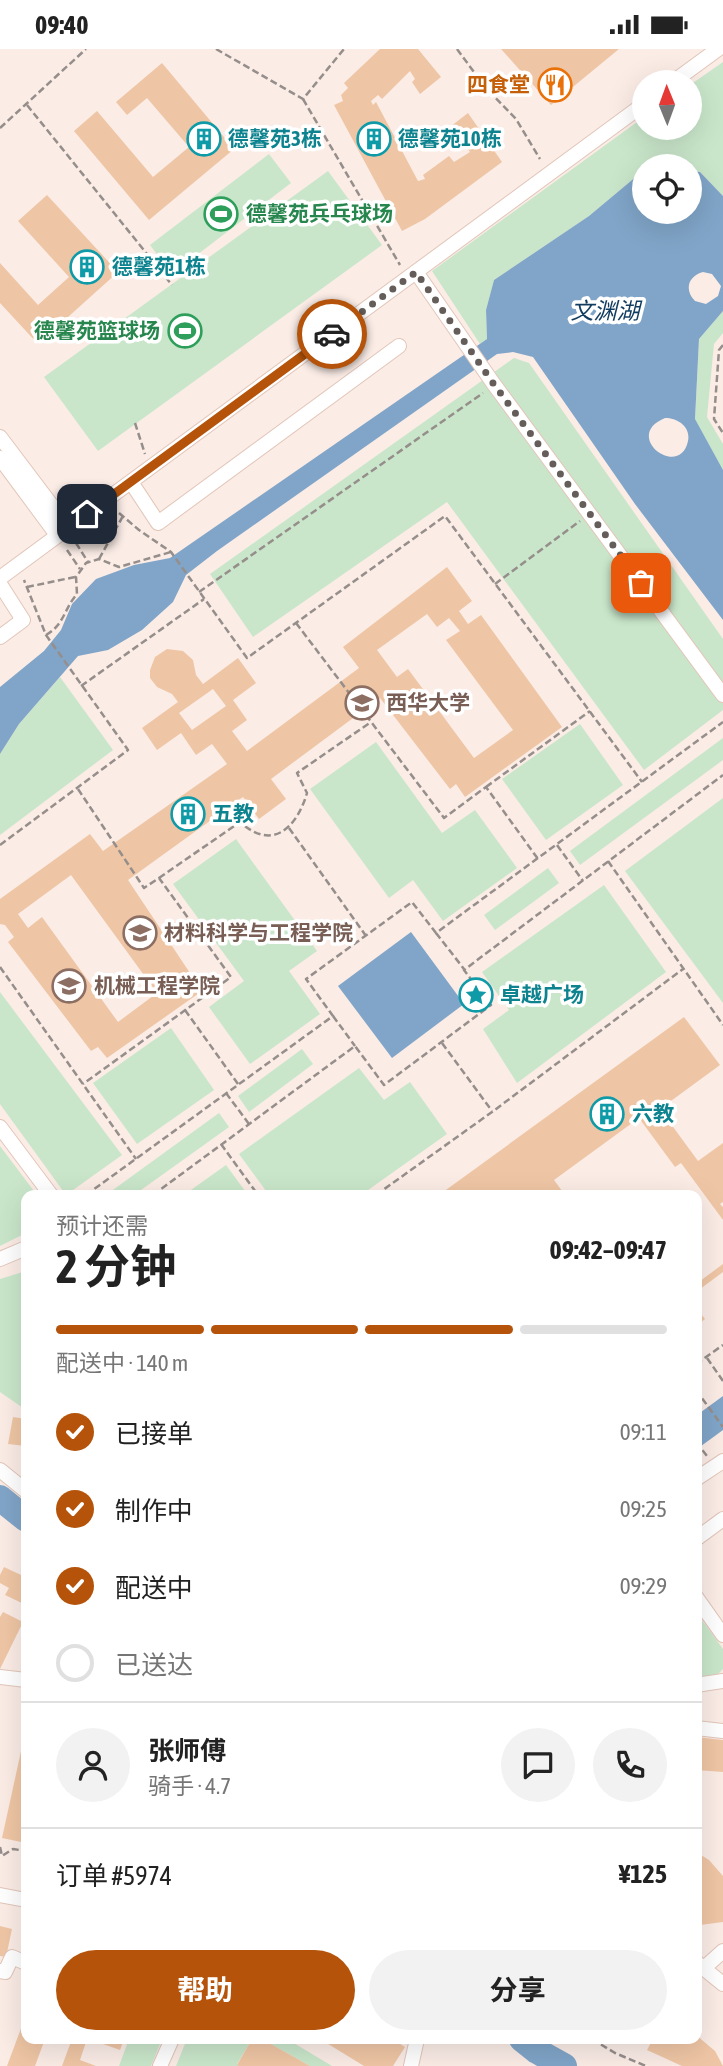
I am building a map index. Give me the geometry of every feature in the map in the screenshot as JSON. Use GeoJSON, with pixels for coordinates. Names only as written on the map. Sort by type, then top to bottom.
{"type":"FeatureCollection","features":[{"type":"Feature","properties":{"kind":"street"},"geometry":{"type":"LineString","coordinates":[[689,70],[718,49]]}},
{"type":"Feature","properties":{"kind":"street"},"geometry":{"type":"LineString","coordinates":[[0,578],[632,113]]}},
{"type":"Feature","properties":{"kind":"street"},"geometry":{"type":"LineString","coordinates":[[416,272],[489,387],[723,695]]}},
{"type":"Feature","properties":{"kind":"street"},"geometry":{"type":"LineString","coordinates":[[131,482],[158,523],[400,346]]}},
{"type":"Feature","properties":{"kind":"street"},"geometry":{"type":"LineString","coordinates":[[0,437],[62,531]]}},
{"type":"Feature","properties":{"kind":"street"},"geometry":{"type":"LineString","coordinates":[[0,458],[62,531]]}},
{"type":"Feature","properties":{"kind":"street"},"geometry":{"type":"LineString","coordinates":[[0,584],[23,620],[0,637]]}},
{"type":"Feature","properties":{"kind":"street"},"geometry":{"type":"LineString","coordinates":[[0,1127],[47,1190]]}},
{"type":"Feature","properties":{"kind":"street"},"geometry":{"type":"LineString","coordinates":[[0,1259],[21,1250]]}},
{"type":"Feature","properties":{"kind":"street"},"geometry":{"type":"LineString","coordinates":[[702,1475],[723,1461]]}},
{"type":"Feature","properties":{"kind":"street"},"geometry":{"type":"LineString","coordinates":[[0,1470],[21,1488]]}},
{"type":"Feature","properties":{"kind":"street"},"geometry":{"type":"LineString","coordinates":[[702,1535],[723,1520]]}},
{"type":"Feature","properties":{"kind":"street"},"geometry":{"type":"LineString","coordinates":[[702,1605],[723,1635]]}},
{"type":"Feature","properties":{"kind":"street"},"geometry":{"type":"LineString","coordinates":[[0,1677],[21,1679]]}},
{"type":"Feature","properties":{"kind":"street"},"geometry":{"type":"LineString","coordinates":[[702,1684],[723,1681]]}},
{"type":"Feature","properties":{"kind":"street"},"geometry":{"type":"LineString","coordinates":[[702,1729],[723,1731]]}},
{"type":"Feature","properties":{"kind":"street"},"geometry":{"type":"LineString","coordinates":[[0,1895],[21,1899]]}},
{"type":"Feature","properties":{"kind":"street"},"geometry":{"type":"LineString","coordinates":[[702,1964],[723,1951]]}},
{"type":"Feature","properties":{"kind":"street"},"geometry":{"type":"LineString","coordinates":[[0,1971],[5,1972],[12,1957],[21,1961]]}},
{"type":"Feature","properties":{"kind":"street"},"geometry":{"type":"LineString","coordinates":[[702,1967],[723,1984]]}},
{"type":"Feature","properties":{"kind":"street"},"geometry":{"type":"LineString","coordinates":[[160,2066],[170,2044]]}},
{"type":"Feature","properties":{"kind":"street"},"geometry":{"type":"LineString","coordinates":[[411,2066],[417,2044]]}},
{"type":"Feature","properties":{"kind":"path"},"geometry":{"type":"LineString","coordinates":[[0,128],[86,49]]}},
{"type":"Feature","properties":{"kind":"path"},"geometry":{"type":"LineString","coordinates":[[216,49],[303,99],[400,266]]}},
{"type":"Feature","properties":{"kind":"path"},"geometry":{"type":"LineString","coordinates":[[303,99],[344,49]]}},
{"type":"Feature","properties":{"kind":"path"},"geometry":{"type":"LineString","coordinates":[[457,49],[485,87],[516,119],[540,159]]}},
{"type":"Feature","properties":{"kind":"path"},"geometry":{"type":"LineString","coordinates":[[27,105],[172,285]]}},
{"type":"Feature","properties":{"kind":"path"},"geometry":{"type":"LineString","coordinates":[[723,345],[719,350],[714,419],[723,433]]}},
{"type":"Feature","properties":{"kind":"path"},"geometry":{"type":"LineString","coordinates":[[199,591],[489,387]]}},
{"type":"Feature","properties":{"kind":"path"},"geometry":{"type":"LineString","coordinates":[[135,423],[146,457]]}},
{"type":"Feature","properties":{"kind":"path"},"geometry":{"type":"LineString","coordinates":[[99,559],[121,514],[171,552],[247,658],[444,516],[642,782]]}},
{"type":"Feature","properties":{"kind":"path"},"geometry":{"type":"LineString","coordinates":[[495,584],[580,521]]}},
{"type":"Feature","properties":{"kind":"path"},"geometry":{"type":"LineString","coordinates":[[76,543],[88,562]]}},
{"type":"Feature","properties":{"kind":"path"},"geometry":{"type":"LineString","coordinates":[[67,550],[80,569]]}},
{"type":"Feature","properties":{"kind":"path"},"geometry":{"type":"LineString","coordinates":[[46,635],[58,628],[68,604],[77,594],[76,577],[88,562],[99,559],[119,567],[171,552]]}},
{"type":"Feature","properties":{"kind":"path"},"geometry":{"type":"LineString","coordinates":[[27,587],[76,577]]}},
{"type":"Feature","properties":{"kind":"path"},"geometry":{"type":"LineString","coordinates":[[0,845],[128,750],[46,635],[24,580]]}},
{"type":"Feature","properties":{"kind":"path"},"geometry":{"type":"LineString","coordinates":[[81,686],[204,599]]}},
{"type":"Feature","properties":{"kind":"path"},"geometry":{"type":"LineString","coordinates":[[296,623],[444,818],[590,711]]}},
{"type":"Feature","properties":{"kind":"path"},"geometry":{"type":"LineString","coordinates":[[78,789],[144,888],[240,822],[252,833],[268,835],[289,828],[301,812],[307,793],[297,773],[371,722]]}},
{"type":"Feature","properties":{"kind":"path"},"geometry":{"type":"LineString","coordinates":[[436,933],[723,722]]}},
{"type":"Feature","properties":{"kind":"path"},"geometry":{"type":"LineString","coordinates":[[464,971],[723,775]]}},
{"type":"Feature","properties":{"kind":"path"},"geometry":{"type":"LineString","coordinates":[[486,787],[538,859]]}},
{"type":"Feature","properties":{"kind":"path"},"geometry":{"type":"LineString","coordinates":[[289,828],[366,936]]}},
{"type":"Feature","properties":{"kind":"path"},"geometry":{"type":"LineString","coordinates":[[557,845],[583,881]]}},
{"type":"Feature","properties":{"kind":"path"},"geometry":{"type":"LineString","coordinates":[[608,861],[723,1025]]}},
{"type":"Feature","properties":{"kind":"path"},"geometry":{"type":"LineString","coordinates":[[83,1084],[231,977],[159,878]]}},
{"type":"Feature","properties":{"kind":"path"},"geometry":{"type":"LineString","coordinates":[[412,902],[436,933],[491,1005],[384,1085],[306,979],[412,902]]}},
{"type":"Feature","properties":{"kind":"path"},"geometry":{"type":"LineString","coordinates":[[0,967],[136,1159]]}},
{"type":"Feature","properties":{"kind":"path"},"geometry":{"type":"LineString","coordinates":[[383,1190],[683,969]]}},
{"type":"Feature","properties":{"kind":"path"},"geometry":{"type":"LineString","coordinates":[[185,1010],[238,1084]]}},
{"type":"Feature","properties":{"kind":"path"},"geometry":{"type":"LineString","coordinates":[[93,1190],[333,1016]]}},
{"type":"Feature","properties":{"kind":"path"},"geometry":{"type":"LineString","coordinates":[[442,1043],[492,1112]]}},
{"type":"Feature","properties":{"kind":"path"},"geometry":{"type":"LineString","coordinates":[[160,1190],[355,1046]]}},
{"type":"Feature","properties":{"kind":"path"},"geometry":{"type":"LineString","coordinates":[[226,1093],[249,1124]]}},
{"type":"Feature","properties":{"kind":"path"},"geometry":{"type":"LineString","coordinates":[[222,1144],[254,1190]]}},
{"type":"Feature","properties":{"kind":"path"},"geometry":{"type":"LineString","coordinates":[[702,1360],[723,1345]]}},
{"type":"Feature","properties":{"kind":"path"},"geometry":{"type":"LineString","coordinates":[[706,1357],[723,1381]]}},
{"type":"Feature","properties":{"kind":"path"},"geometry":{"type":"LineString","coordinates":[[702,1398],[723,1427]]}},
{"type":"Feature","properties":{"kind":"path"},"geometry":{"type":"LineString","coordinates":[[0,1847],[2,1856],[13,1849],[21,1850]]}},
{"type":"Feature","properties":{"kind":"path"},"geometry":{"type":"LineString","coordinates":[[600,2044],[646,2066]]}},
{"type":"Feature","properties":{"kind":"shaded area","name":"西华大学"},"geometry":{"type":"Polygon","coordinates":[[[0,49],[723,49],[723,2066],[0,2066],[0,49]]]}},
{"type":"Feature","properties":{"kind":"green space"},"geometry":{"type":"Polygon","coordinates":[[[723,62],[723,196],[702,174],[702,154],[632,154],[632,180],[589,216],[494,280],[486,310],[487,339],[480,344],[432,271],[632,126],[632,140],[702,140],[702,77],[723,62]]]}},
{"type":"Feature","properties":{"kind":"green space","name":"德馨苑兵乓球场"},"geometry":{"type":"Polygon","coordinates":[[[269,154],[291,183],[172,274],[150,245],[269,154]]]}},
{"type":"Feature","properties":{"kind":"green space","name":"德馨苑篮球场"},"geometry":{"type":"Polygon","coordinates":[[[328,171],[382,245],[98,451],[44,377],[328,171]]]}},
{"type":"Feature","properties":{"kind":"green space"},"geometry":{"type":"Polygon","coordinates":[[[723,311],[723,333],[714,344],[707,417],[723,444],[723,470],[695,420],[699,339],[723,311]]]}},
{"type":"Feature","properties":{"kind":"green space"},"geometry":{"type":"Polygon","coordinates":[[[514,358],[529,363],[723,639],[723,710],[644,770],[447,502],[253,637],[210,574],[514,358]]]}},
{"type":"Feature","properties":{"kind":"green space"},"geometry":{"type":"Polygon","coordinates":[[[60,677],[113,750],[0,835],[0,754],[19,724],[60,677]]]}},
{"type":"Feature","properties":{"kind":"green space"},"geometry":{"type":"Polygon","coordinates":[[[580,724],[623,785],[546,840],[502,779],[580,724]]]}},
{"type":"Feature","properties":{"kind":"green space"},"geometry":{"type":"Polygon","coordinates":[[[723,738],[723,760],[580,865],[570,851],[723,738]]]}},
{"type":"Feature","properties":{"kind":"green space"},"geometry":{"type":"Polygon","coordinates":[[[376,742],[442,833],[475,810],[517,868],[443,921],[413,880],[389,898],[310,789],[376,742]]]}},
{"type":"Feature","properties":{"kind":"green space"},"geometry":{"type":"Polygon","coordinates":[[[723,798],[723,1003],[625,871],[723,798]]]}},
{"type":"Feature","properties":{"kind":"green space"},"geometry":{"type":"Polygon","coordinates":[[[236,839],[317,951],[289,971],[320,1014],[250,1064],[209,1007],[244,981],[173,884],[236,839]]]}},
{"type":"Feature","properties":{"kind":"green space"},"geometry":{"type":"Polygon","coordinates":[[[548,868],[559,883],[495,930],[484,915],[548,868]]]}},
{"type":"Feature","properties":{"kind":"green space"},"geometry":{"type":"Polygon","coordinates":[[[604,885],[666,972],[517,1083],[483,1029],[509,1010],[482,972],[604,885]]]}},
{"type":"Feature","properties":{"kind":"green space"},"geometry":{"type":"Polygon","coordinates":[[[0,992],[122,1155],[73,1190],[62,1190],[0,1104],[0,992]]]}},
{"type":"Feature","properties":{"kind":"green space"},"geometry":{"type":"Polygon","coordinates":[[[171,1028],[214,1090],[137,1144],[93,1083],[171,1028]]]}},
{"type":"Feature","properties":{"kind":"green space"},"geometry":{"type":"Polygon","coordinates":[[[302,1049],[313,1064],[249,1112],[238,1096],[302,1049]]]}},
{"type":"Feature","properties":{"kind":"green space"},"geometry":{"type":"Polygon","coordinates":[[[359,1068],[384,1100],[410,1082],[447,1134],[368,1190],[265,1190],[239,1154],[359,1068]]]}},
{"type":"Feature","properties":{"kind":"green space"},"geometry":{"type":"Polygon","coordinates":[[[219,1113],[229,1127],[141,1190],[113,1190],[219,1113]]]}},
{"type":"Feature","properties":{"kind":"green space"},"geometry":{"type":"Polygon","coordinates":[[[0,1146],[33,1190],[21,1190],[21,1236],[0,1246],[0,1146]]]}},
{"type":"Feature","properties":{"kind":"green space"},"geometry":{"type":"Polygon","coordinates":[[[226,1165],[244,1190],[191,1190],[226,1165]]]}},
{"type":"Feature","properties":{"kind":"green space"},"geometry":{"type":"Polygon","coordinates":[[[21,1273],[21,1407],[0,1392],[0,1279],[21,1273]]]}},
{"type":"Feature","properties":{"kind":"green space"},"geometry":{"type":"Polygon","coordinates":[[[702,1620],[723,1649],[723,1669],[717,1675],[702,1678],[702,1620]]]}},
{"type":"Feature","properties":{"kind":"green space"},"geometry":{"type":"Polygon","coordinates":[[[127,2044],[160,2044],[151,2066],[119,2066],[127,2044]]]}},
{"type":"Feature","properties":{"kind":"green space"},"geometry":{"type":"Polygon","coordinates":[[[185,2044],[249,2044],[237,2064],[239,2066],[176,2066],[185,2044]]]}},
{"type":"Feature","properties":{"kind":"green space"},"geometry":{"type":"Polygon","coordinates":[[[271,2044],[295,2044],[332,2066],[310,2066],[271,2044]]]}},
{"type":"Feature","properties":{"kind":"water","name":"文渊湖"},"geometry":{"type":"Polygon","coordinates":[[[702,174],[723,196],[723,311],[699,339],[695,419],[723,470],[723,620],[635,504],[533,357],[513,352],[497,354],[186,575],[173,602],[142,630],[108,650],[78,656],[19,724],[0,754],[0,687],[44,651],[61,630],[72,604],[96,579],[134,565],[170,558],[487,339],[486,310],[494,280],[589,216],[632,180],[632,224],[702,224],[702,174]],[[703,272],[691,280],[689,288],[695,301],[706,304],[718,296],[721,286],[712,274],[703,272]],[[665,418],[653,426],[649,435],[657,451],[666,456],[683,452],[688,441],[688,431],[674,420],[665,418]]]}},
{"type":"Feature","properties":{"kind":"water"},"geometry":{"type":"Polygon","coordinates":[[[411,932],[464,1004],[392,1058],[338,986],[411,932]]]}},
{"type":"Feature","properties":{"kind":"water"},"geometry":{"type":"Polygon","coordinates":[[[723,1396],[723,1430],[702,1445],[702,1411],[723,1396]]]}},
{"type":"Feature","properties":{"kind":"building","name":"德馨苑10栋"},"geometry":{"type":"Polygon","coordinates":[[[380,49],[418,49],[441,77],[420,94],[412,82],[415,79],[410,71],[382,99],[378,95],[371,101],[373,105],[376,102],[418,181],[425,179],[423,175],[449,156],[454,162],[470,152],[459,137],[454,141],[446,130],[468,113],[502,162],[425,219],[402,231],[334,105],[343,101],[341,95],[348,88],[344,83],[380,49]]]}},
{"type":"Feature","properties":{"kind":"building","name":"四食堂"},"geometry":{"type":"Polygon","coordinates":[[[501,49],[619,49],[551,105],[501,49]]]}},
{"type":"Feature","properties":{"kind":"building","name":"德馨苑3栋"},"geometry":{"type":"Polygon","coordinates":[[[162,63],[234,149],[149,220],[74,131],[97,111],[153,177],[189,147],[147,98],[127,115],[116,102],[162,63]]]}},
{"type":"Feature","properties":{"kind":"building","name":"德馨苑1栋"},"geometry":{"type":"Polygon","coordinates":[[[47,195],[118,272],[38,344],[0,303],[0,263],[38,305],[69,277],[18,221],[47,195]]]}},
{"type":"Feature","properties":{"kind":"building","name":"五教"},"geometry":{"type":"Polygon","coordinates":[[[447,567],[472,601],[459,611],[468,624],[481,615],[562,727],[465,797],[456,784],[450,789],[380,698],[271,779],[286,799],[259,819],[243,797],[128,880],[202,991],[107,1058],[98,1047],[91,1051],[8,942],[14,937],[5,925],[0,924],[0,899],[90,834],[103,851],[227,764],[212,744],[196,755],[181,733],[157,750],[142,728],[178,702],[172,694],[157,687],[150,678],[155,657],[167,649],[183,651],[193,660],[196,675],[203,684],[238,658],[256,683],[233,700],[247,720],[232,731],[247,751],[359,668],[343,647],[447,567]],[[427,614],[377,650],[397,677],[408,669],[474,758],[513,730],[446,640],[460,631],[449,618],[437,627],[427,614]],[[213,689],[179,713],[192,730],[226,706],[213,689]],[[71,875],[18,914],[28,928],[42,917],[118,1022],[157,993],[71,875]]]}},
{"type":"Feature","properties":{"kind":"building","name":"六教"},"geometry":{"type":"Polygon","coordinates":[[[684,1017],[720,1065],[660,1109],[698,1161],[723,1143],[723,1202],[720,1204],[723,1207],[723,1220],[681,1163],[675,1167],[639,1118],[554,1180],[561,1190],[446,1190],[684,1017]]]}},
{"type":"Feature","properties":{"kind":"building"},"geometry":{"type":"Polygon","coordinates":[[[723,1264],[723,1272],[702,1288],[702,1280],[723,1264]]]}},
{"type":"Feature","properties":{"kind":"building"},"geometry":{"type":"Polygon","coordinates":[[[13,1417],[21,1418],[21,1445],[8,1444],[13,1417]]]}},
{"type":"Feature","properties":{"kind":"building"},"geometry":{"type":"Polygon","coordinates":[[[4,1567],[21,1575],[21,1603],[5,1595],[9,1588],[0,1583],[4,1567]]]}},
{"type":"Feature","properties":{"kind":"building"},"geometry":{"type":"Polygon","coordinates":[[[3,1612],[21,1621],[21,1626],[0,1669],[0,1617],[3,1612]]]}},
{"type":"Feature","properties":{"kind":"building"},"geometry":{"type":"Polygon","coordinates":[[[702,1738],[723,1740],[723,1772],[702,1770],[702,1738]]]}},
{"type":"Feature","properties":{"kind":"building"},"geometry":{"type":"Polygon","coordinates":[[[21,1751],[21,1842],[2,1838],[21,1751]]]}},
{"type":"Feature","properties":{"kind":"building"},"geometry":{"type":"Polygon","coordinates":[[[702,1856],[723,1876],[723,1922],[702,1925],[702,1856]]]}},
{"type":"Feature","properties":{"kind":"building"},"geometry":{"type":"Polygon","coordinates":[[[0,1926],[12,1929],[6,1957],[0,1956],[0,1926]]]}},
{"type":"Feature","properties":{"kind":"building"},"geometry":{"type":"Polygon","coordinates":[[[21,2028],[21,2044],[43,2044],[35,2066],[7,2066],[21,2028]]]}},
{"type":"Feature","properties":{"kind":"building"},"geometry":{"type":"Polygon","coordinates":[[[702,2040],[715,2051],[723,2066],[682,2066],[647,2050],[650,2044],[702,2044],[702,2040]]]}},
{"type":"Feature","properties":{"kind":"building"},"geometry":{"type":"Polygon","coordinates":[[[70,2044],[85,2044],[80,2060],[96,2066],[62,2066],[70,2044]]]}},
{"type":"Feature","properties":{"kind":"building"},"geometry":{"type":"Polygon","coordinates":[[[103,2044],[122,2044],[120,2050],[103,2044]]]}},
{"type":"Feature","properties":{"kind":"building"},"geometry":{"type":"Polygon","coordinates":[[[249,2044],[271,2044],[310,2066],[239,2066],[237,2065],[249,2044]]]}},
{"type":"Feature","properties":{"kind":"building"},"geometry":{"type":"Polygon","coordinates":[[[328,2044],[400,2044],[405,2047],[393,2066],[364,2066],[328,2044]]]}},
{"type":"Feature","properties":{"kind":"waterway"},"geometry":{"type":"LineString","coordinates":[[0,1498],[21,1515]]}},
{"type":"Feature","properties":{"kind":"waterway"},"geometry":{"type":"LineString","coordinates":[[528,2044],[564,2066]]}},
{"type":"Feature","properties":{"kind":"way so far"},"geometry":{"type":"LineString","coordinates":[[332,334],[416,272],[493,383],[641,583]]}},
{"type":"Feature","properties":{"kind":"place","name":"四食堂"},"geometry":{"type":"Point","coordinates":[555,85]}},
{"type":"Feature","properties":{"kind":"place","name":"德馨苑3栋"},"geometry":{"type":"Point","coordinates":[204,139]}},
{"type":"Feature","properties":{"kind":"place","name":"德馨苑10栋"},"geometry":{"type":"Point","coordinates":[374,139]}},
{"type":"Feature","properties":{"kind":"place","name":"德馨苑兵乓球场"},"geometry":{"type":"Point","coordinates":[221,214]}},
{"type":"Feature","properties":{"kind":"place","name":"德馨苑1栋"},"geometry":{"type":"Point","coordinates":[87,267]}},
{"type":"Feature","properties":{"kind":"place","name":"德馨苑篮球场"},"geometry":{"type":"Point","coordinates":[185,331]}},
{"type":"Feature","properties":{"kind":"place","name":"西华大学"},"geometry":{"type":"Point","coordinates":[362,703]}},
{"type":"Feature","properties":{"kind":"place","name":"五教"},"geometry":{"type":"Point","coordinates":[188,814]}},
{"type":"Feature","properties":{"kind":"place","name":"材料科学与工程学院"},"geometry":{"type":"Point","coordinates":[140,933]}},
{"type":"Feature","properties":{"kind":"place","name":"机械工程学院"},"geometry":{"type":"Point","coordinates":[69,986]}},
{"type":"Feature","properties":{"kind":"place","name":"卓越广场"},"geometry":{"type":"Point","coordinates":[476,995]}},
{"type":"Feature","properties":{"kind":"place","name":"六教"},"geometry":{"type":"Point","coordinates":[607,1114]}},
{"type":"Feature","properties":{"kind":"route"},"geometry":{"type":"LineString","coordinates":[[87,514],[332,334]]}}]}
